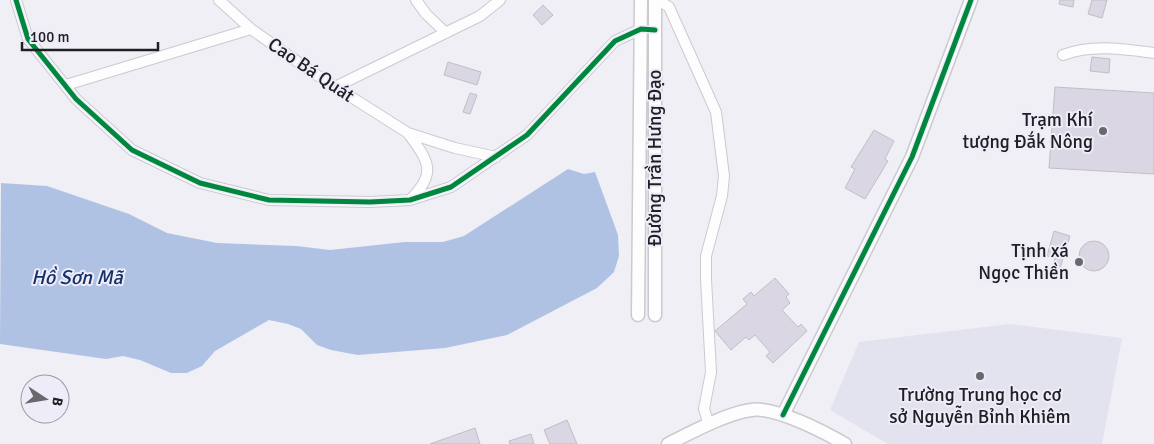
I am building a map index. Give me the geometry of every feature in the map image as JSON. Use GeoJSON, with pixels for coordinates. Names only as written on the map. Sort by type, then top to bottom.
{"type":"FeatureCollection","features":[{"type":"Feature","properties":{"kind":"street"},"geometry":{"type":"LineString","coordinates":[[16,0],[28,39],[76,99],[132,150],[200,184],[269,200],[370,202],[410,200],[451,187],[527,135],[615,41],[641,29],[655,30]]}},
{"type":"Feature","properties":{"kind":"street","name":"Cao Bá Quát"},"geometry":{"type":"LineString","coordinates":[[219,0],[251,29],[408,133],[455,148],[496,157]]}},
{"type":"Feature","properties":{"kind":"street"},"geometry":{"type":"LineString","coordinates":[[416,0],[426,14],[446,33]]}},
{"type":"Feature","properties":{"kind":"street"},"geometry":{"type":"LineString","coordinates":[[336,87],[480,16],[500,0]]}},
{"type":"Feature","properties":{"kind":"street","name":"Đường Trần Hưng Đạo"},"geometry":{"type":"LineString","coordinates":[[638,315],[641,0]]}},
{"type":"Feature","properties":{"kind":"street"},"geometry":{"type":"LineString","coordinates":[[656,0],[669,7],[716,112],[724,176],[722,196],[706,256],[711,372],[704,410],[709,425]]}},
{"type":"Feature","properties":{"kind":"street","name":"Đường Trần Hưng Đạo"},"geometry":{"type":"LineString","coordinates":[[655,315],[656,0]]}},
{"type":"Feature","properties":{"kind":"street"},"geometry":{"type":"LineString","coordinates":[[783,415],[912,157],[971,0]]}},
{"type":"Feature","properties":{"kind":"street"},"geometry":{"type":"LineString","coordinates":[[66,85],[251,29]]}},
{"type":"Feature","properties":{"kind":"street"},"geometry":{"type":"LineString","coordinates":[[1063,55],[1086,48],[1106,47],[1154,53]]}},
{"type":"Feature","properties":{"kind":"street","name":"Cao Bá Quát"},"geometry":{"type":"LineString","coordinates":[[408,133],[427,159],[428,173],[410,200]]}},
{"type":"Feature","properties":{"kind":"street"},"geometry":{"type":"LineString","coordinates":[[639,206],[655,206]]}},
{"type":"Feature","properties":{"kind":"street"},"geometry":{"type":"LineString","coordinates":[[668,444],[709,425],[752,409],[783,415],[812,426],[845,444]]}},
{"type":"Feature","properties":{"kind":"shaded area","name":"Trường Trung học cơ sở Nguyễn Bỉnh Khiêm"},"geometry":{"type":"Polygon","coordinates":[[[1010,324],[1122,338],[1102,444],[888,444],[830,410],[859,342],[1010,324]]]}},
{"type":"Feature","properties":{"kind":"water","name":"Hồ Sơn Mã"},"geometry":{"type":"Polygon","coordinates":[[[568,169],[584,174],[595,172],[618,235],[619,256],[614,272],[597,288],[507,335],[445,348],[358,355],[331,350],[317,345],[301,329],[269,320],[215,351],[202,366],[187,373],[171,373],[140,360],[123,356],[106,359],[0,344],[1,183],[47,186],[129,214],[167,233],[217,243],[296,246],[330,250],[405,242],[443,242],[464,236],[568,169]]]}},
{"type":"Feature","properties":{"kind":"building"},"geometry":{"type":"Polygon","coordinates":[[[1060,0],[1074,0],[1073,7],[1059,4],[1060,0]]]}},
{"type":"Feature","properties":{"kind":"building"},"geometry":{"type":"Polygon","coordinates":[[[1092,0],[1107,0],[1102,18],[1088,14],[1092,0]]]}},
{"type":"Feature","properties":{"kind":"building"},"geometry":{"type":"Polygon","coordinates":[[[543,5],[553,15],[542,25],[533,15],[543,5]]]}},
{"type":"Feature","properties":{"kind":"building"},"geometry":{"type":"Polygon","coordinates":[[[1092,57],[1110,59],[1109,73],[1090,71],[1092,57]]]}},
{"type":"Feature","properties":{"kind":"building"},"geometry":{"type":"Polygon","coordinates":[[[448,62],[481,72],[477,85],[444,75],[448,62]]]}},
{"type":"Feature","properties":{"kind":"building","name":"Trạm Khí tượng Đắk Nông"},"geometry":{"type":"Polygon","coordinates":[[[1055,87],[1154,93],[1154,174],[1049,168],[1055,87]]]}},
{"type":"Feature","properties":{"kind":"building"},"geometry":{"type":"Polygon","coordinates":[[[470,93],[477,95],[470,114],[463,112],[470,93]]]}},
{"type":"Feature","properties":{"kind":"building"},"geometry":{"type":"Polygon","coordinates":[[[874,130],[894,141],[885,159],[888,161],[865,199],[845,188],[855,169],[851,167],[874,130]]]}},
{"type":"Feature","properties":{"kind":"building"},"geometry":{"type":"Polygon","coordinates":[[[1054,231],[1070,236],[1059,272],[1052,270],[1055,258],[1047,256],[1054,231]]]}},
{"type":"Feature","properties":{"kind":"building"},"geometry":{"type":"Polygon","coordinates":[[[1094,241],[1105,245],[1109,256],[1105,267],[1094,271],[1083,267],[1079,256],[1083,245],[1094,241]]]}},
{"type":"Feature","properties":{"kind":"building"},"geometry":{"type":"Polygon","coordinates":[[[775,278],[789,294],[786,297],[790,303],[782,310],[798,327],[801,324],[807,331],[773,363],[766,356],[770,352],[755,335],[749,340],[746,337],[731,350],[715,331],[747,304],[743,299],[751,292],[754,296],[775,278]]]}},
{"type":"Feature","properties":{"kind":"building"},"geometry":{"type":"Polygon","coordinates":[[[567,420],[577,444],[550,444],[544,430],[567,420]]]}},
{"type":"Feature","properties":{"kind":"building"},"geometry":{"type":"Polygon","coordinates":[[[475,428],[480,444],[430,444],[475,428]]]}},
{"type":"Feature","properties":{"kind":"building"},"geometry":{"type":"Polygon","coordinates":[[[531,434],[534,444],[510,444],[509,441],[531,434]]]}},
{"type":"Feature","properties":{"kind":"cycle path"},"geometry":{"type":"LineString","coordinates":[[16,0],[28,39],[76,99],[132,150],[200,183],[269,200],[370,202],[410,200],[451,187],[527,135],[615,41],[641,29],[655,30]]}},
{"type":"Feature","properties":{"kind":"cycle path"},"geometry":{"type":"LineString","coordinates":[[783,415],[912,157],[971,0]]}},
{"type":"Feature","properties":{"kind":"place","name":"Trạm Khí tượng Đắk Nông"},"geometry":{"type":"Point","coordinates":[1103,131]}},
{"type":"Feature","properties":{"kind":"place","name":"Tịnh xá Ngọc Thiền"},"geometry":{"type":"Point","coordinates":[1079,262]}},
{"type":"Feature","properties":{"kind":"place","name":"Trường Trung học cơ sở Nguyễn Bỉnh Khiêm"},"geometry":{"type":"Point","coordinates":[980,376]}}]}
